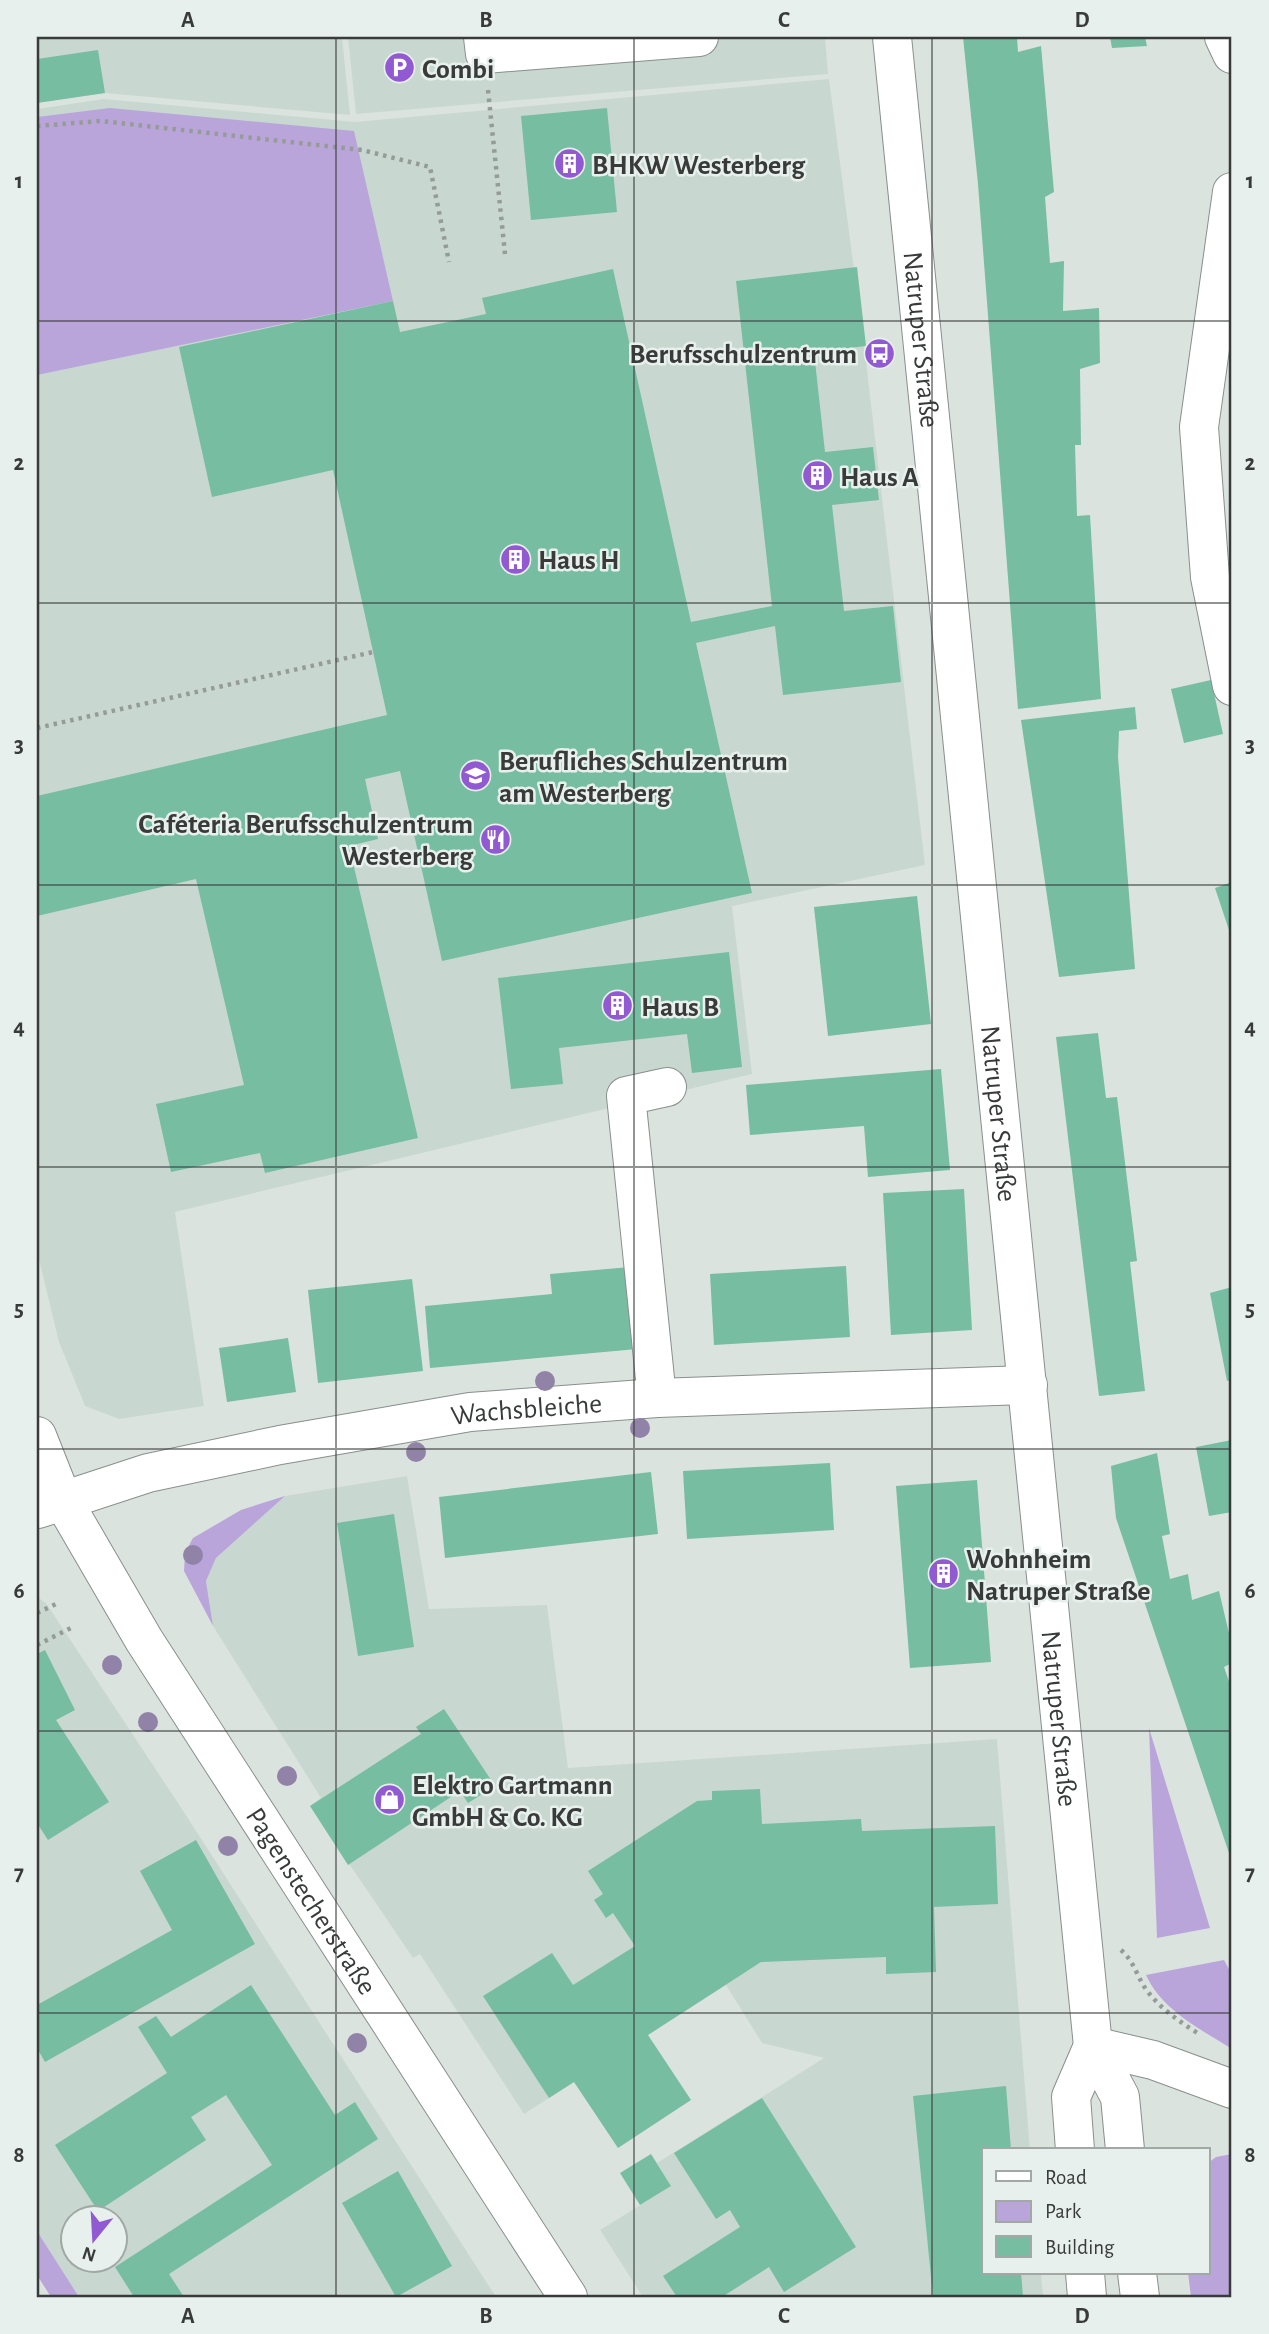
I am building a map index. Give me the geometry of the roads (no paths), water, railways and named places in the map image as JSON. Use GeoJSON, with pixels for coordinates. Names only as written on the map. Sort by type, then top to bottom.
{"type":"FeatureCollection","features":[{"type":"Feature","properties":{"kind":"main road"},"geometry":{"type":"LineString","coordinates":[[484,45],[699,37]]}},
{"type":"Feature","properties":{"kind":"main road","name":"Natruper Straße"},"geometry":{"type":"LineString","coordinates":[[892,37],[1093,2046]]}},
{"type":"Feature","properties":{"kind":"main road"},"geometry":{"type":"LineString","coordinates":[[1224,37],[1232,54]]}},
{"type":"Feature","properties":{"kind":"main road"},"geometry":{"type":"LineString","coordinates":[[1232,192],[1199,427],[1210,577],[1232,687]]}},
{"type":"Feature","properties":{"kind":"main road"},"geometry":{"type":"LineString","coordinates":[[657,1398],[626,1096],[667,1087]]}},
{"type":"Feature","properties":{"kind":"main road","name":"Wachsbleiche"},"geometry":{"type":"LineString","coordinates":[[49,1504],[148,1473],[214,1458],[470,1412],[657,1398],[1028,1385]]}},
{"type":"Feature","properties":{"kind":"main road","name":"Pagenstecherstraße"},"geometry":{"type":"LineString","coordinates":[[37,1436],[49,1504],[211,1747],[568,2297]]}},
{"type":"Feature","properties":{"kind":"main road"},"geometry":{"type":"LineString","coordinates":[[1093,2046],[1153,2060],[1232,2089]]}},
{"type":"Feature","properties":{"kind":"main road"},"geometry":{"type":"LineString","coordinates":[[1075,2148],[1071,2097],[1093,2046]]}},
{"type":"Feature","properties":{"kind":"main road"},"geometry":{"type":"LineString","coordinates":[[1093,2046],[1120,2096],[1125,2148]]}},
{"type":"Feature","properties":{"kind":"main road"},"geometry":{"type":"LineString","coordinates":[[1085,2274],[1087,2297]]}},
{"type":"Feature","properties":{"kind":"main road"},"geometry":{"type":"LineString","coordinates":[[1138,2274],[1140,2297]]}},
{"type":"Feature","properties":{"kind":"place","name":"Combi"},"geometry":{"type":"Point","coordinates":[399,68]}},
{"type":"Feature","properties":{"kind":"place","name":"BHKW Westerberg"},"geometry":{"type":"Point","coordinates":[569,164]}},
{"type":"Feature","properties":{"kind":"place","name":"Berufsschulzentrum"},"geometry":{"type":"Point","coordinates":[880,353]}},
{"type":"Feature","properties":{"kind":"place","name":"Haus A"},"geometry":{"type":"Point","coordinates":[817,476]}},
{"type":"Feature","properties":{"kind":"place","name":"Haus H"},"geometry":{"type":"Point","coordinates":[515,559]}},
{"type":"Feature","properties":{"kind":"place","name":"Berufliches Schulzentrum am Westerberg"},"geometry":{"type":"Point","coordinates":[476,776]}},
{"type":"Feature","properties":{"kind":"place","name":"Caféteria Berufsschulzentrum Westerberg"},"geometry":{"type":"Point","coordinates":[496,839]}},
{"type":"Feature","properties":{"kind":"place","name":"Haus B"},"geometry":{"type":"Point","coordinates":[618,1006]}},
{"type":"Feature","properties":{"kind":"place","name":"Wohnheim Natruper Straße"},"geometry":{"type":"Point","coordinates":[943,1574]}},
{"type":"Feature","properties":{"kind":"place","name":"Elektro Gartmann GmbH & Co. KG"},"geometry":{"type":"Point","coordinates":[389,1800]}}]}
